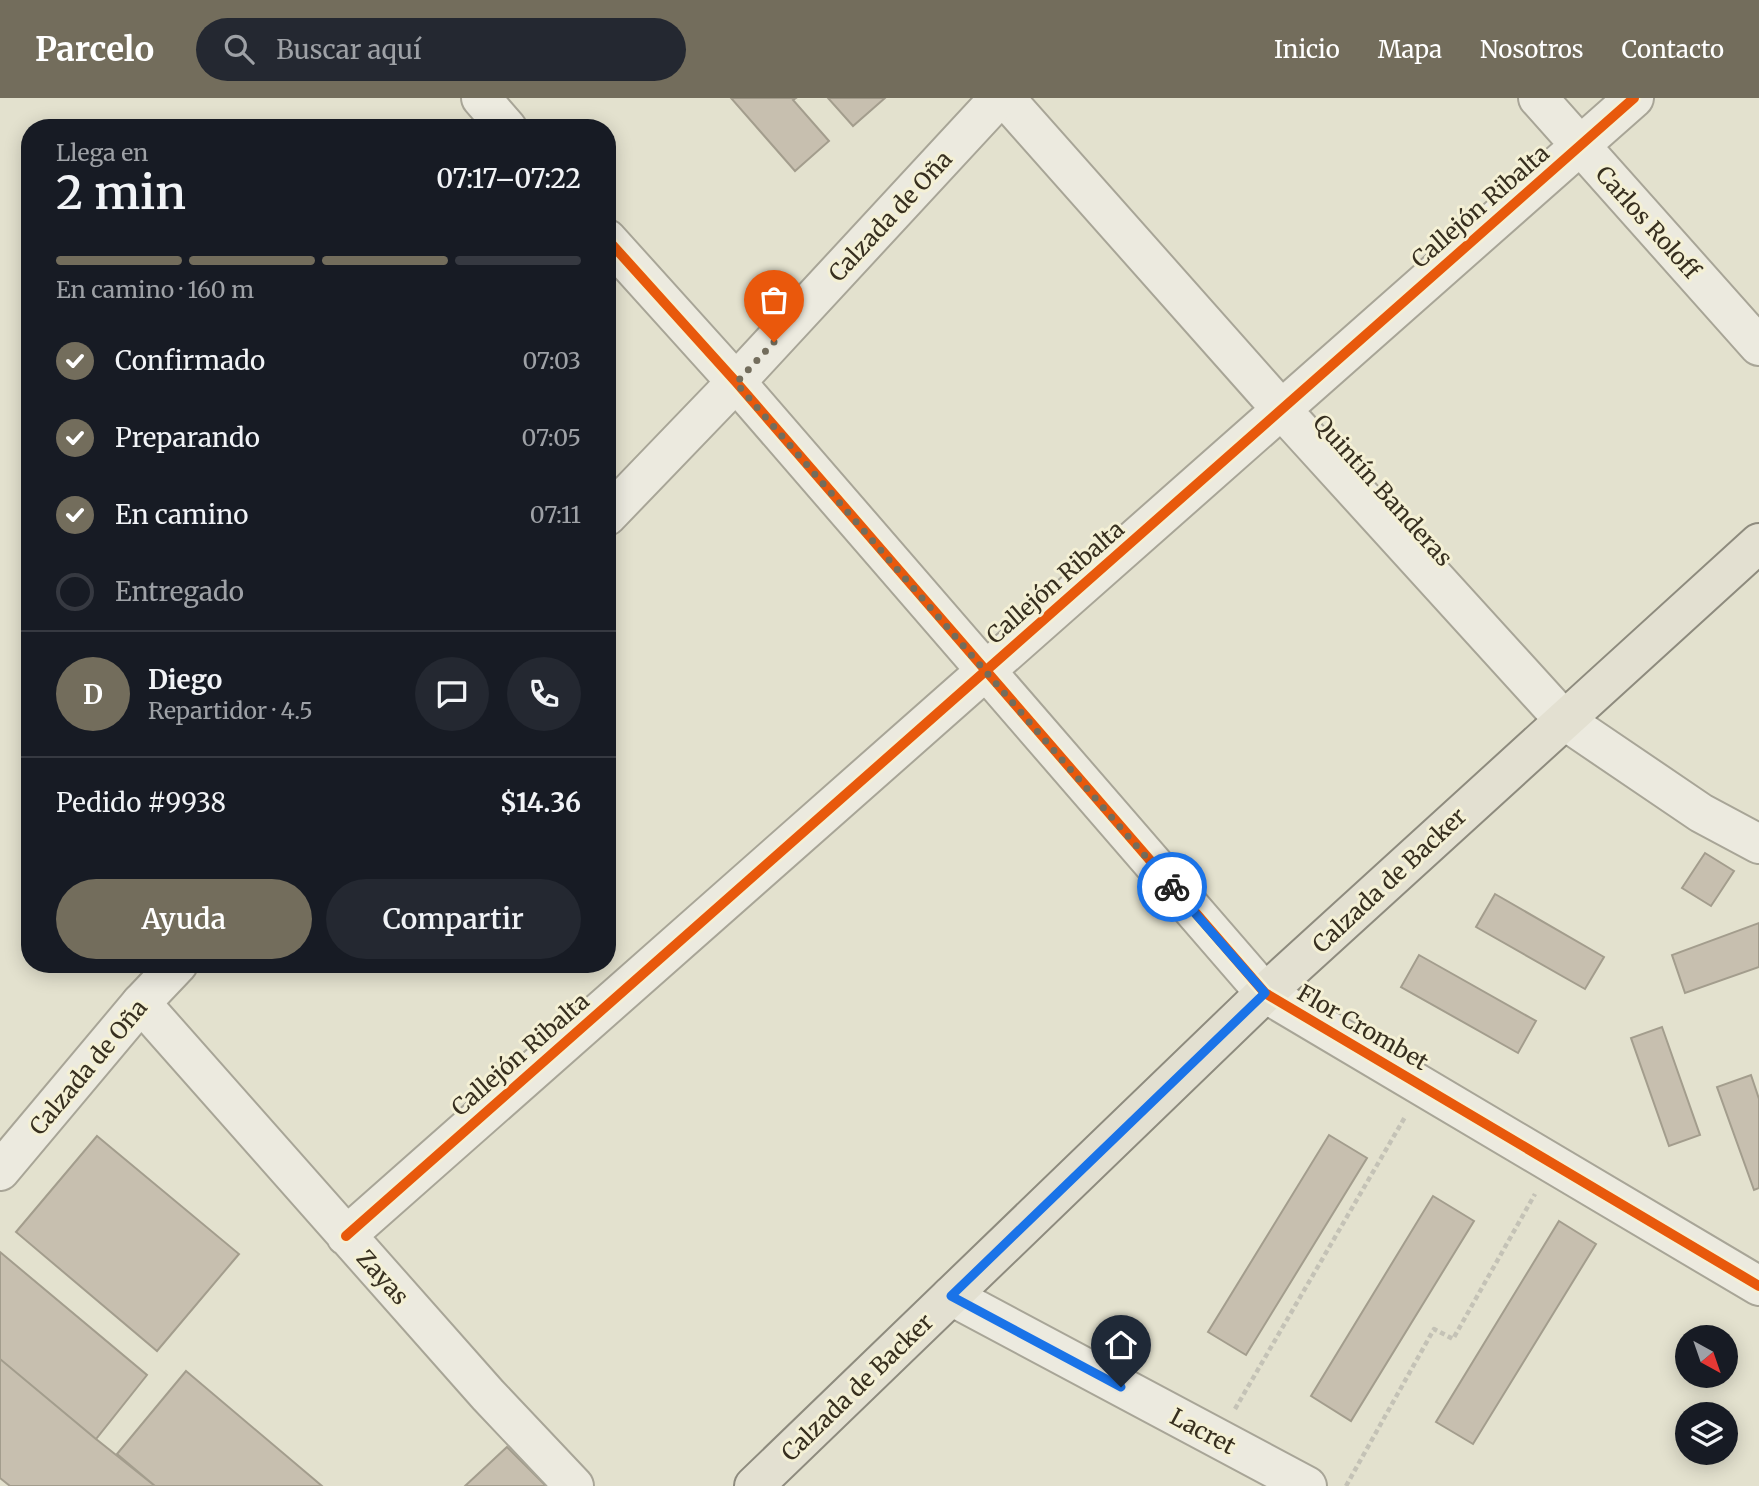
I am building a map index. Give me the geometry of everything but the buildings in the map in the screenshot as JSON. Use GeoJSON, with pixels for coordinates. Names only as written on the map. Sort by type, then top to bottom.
{"type":"FeatureCollection","features":[{"type":"Feature","properties":{"kind":"main road","name":"Calzada de Backer"},"geometry":{"type":"LineString","coordinates":[[754,1486],[1265,993],[1759,543]]}},
{"type":"Feature","properties":{"kind":"street"},"geometry":{"type":"LineString","coordinates":[[481,98],[499,119]]}},
{"type":"Feature","properties":{"kind":"street","name":"Calzada de Oña"},"geometry":{"type":"LineString","coordinates":[[616,507],[736,383],[999,98]]}},
{"type":"Feature","properties":{"kind":"street","name":"Quintín Banderas"},"geometry":{"type":"LineString","coordinates":[[1005,98],[1281,410],[1563,720],[1700,813],[1759,844]]}},
{"type":"Feature","properties":{"kind":"street","name":"Carlos Roloff"},"geometry":{"type":"LineString","coordinates":[[1538,98],[1759,346]]}},
{"type":"Feature","properties":{"kind":"street","name":"Callejón Ribalta"},"geometry":{"type":"LineString","coordinates":[[346,1236],[1634,98]]}},
{"type":"Feature","properties":{"kind":"street","name":"Flor Crombet"},"geometry":{"type":"LineString","coordinates":[[616,249],[736,383],[1265,993],[1759,1286]]}},
{"type":"Feature","properties":{"kind":"street","name":"Calzada de Oña"},"geometry":{"type":"LineString","coordinates":[[0,1171],[141,1003],[169,973]]}},
{"type":"Feature","properties":{"kind":"street","name":"Zayas"},"geometry":{"type":"LineString","coordinates":[[141,1003],[488,1395],[573,1486]]}},
{"type":"Feature","properties":{"kind":"street","name":"Lacret"},"geometry":{"type":"LineString","coordinates":[[951,1296],[1307,1486]]}},
{"type":"Feature","properties":{"kind":"path"},"geometry":{"type":"LineString","coordinates":[[1218,1439],[1422,1086]]}},
{"type":"Feature","properties":{"kind":"path"},"geometry":{"type":"LineString","coordinates":[[1346,1486],[1434,1329],[1453,1339],[1553,1163]]}},
{"type":"Feature","properties":{"kind":"cycle path"},"geometry":{"type":"LineString","coordinates":[[346,1236],[1634,98]]}},
{"type":"Feature","properties":{"kind":"cycle path"},"geometry":{"type":"LineString","coordinates":[[616,249],[736,382],[1265,993],[1759,1286]]}},
{"type":"Feature","properties":{"kind":"way so far"},"geometry":{"type":"LineString","coordinates":[[774,342],[736,383],[1172,887]]}},
{"type":"Feature","properties":{"kind":"route"},"geometry":{"type":"LineString","coordinates":[[1121,1387],[951,1296],[1265,993],[1172,887]]}}]}
